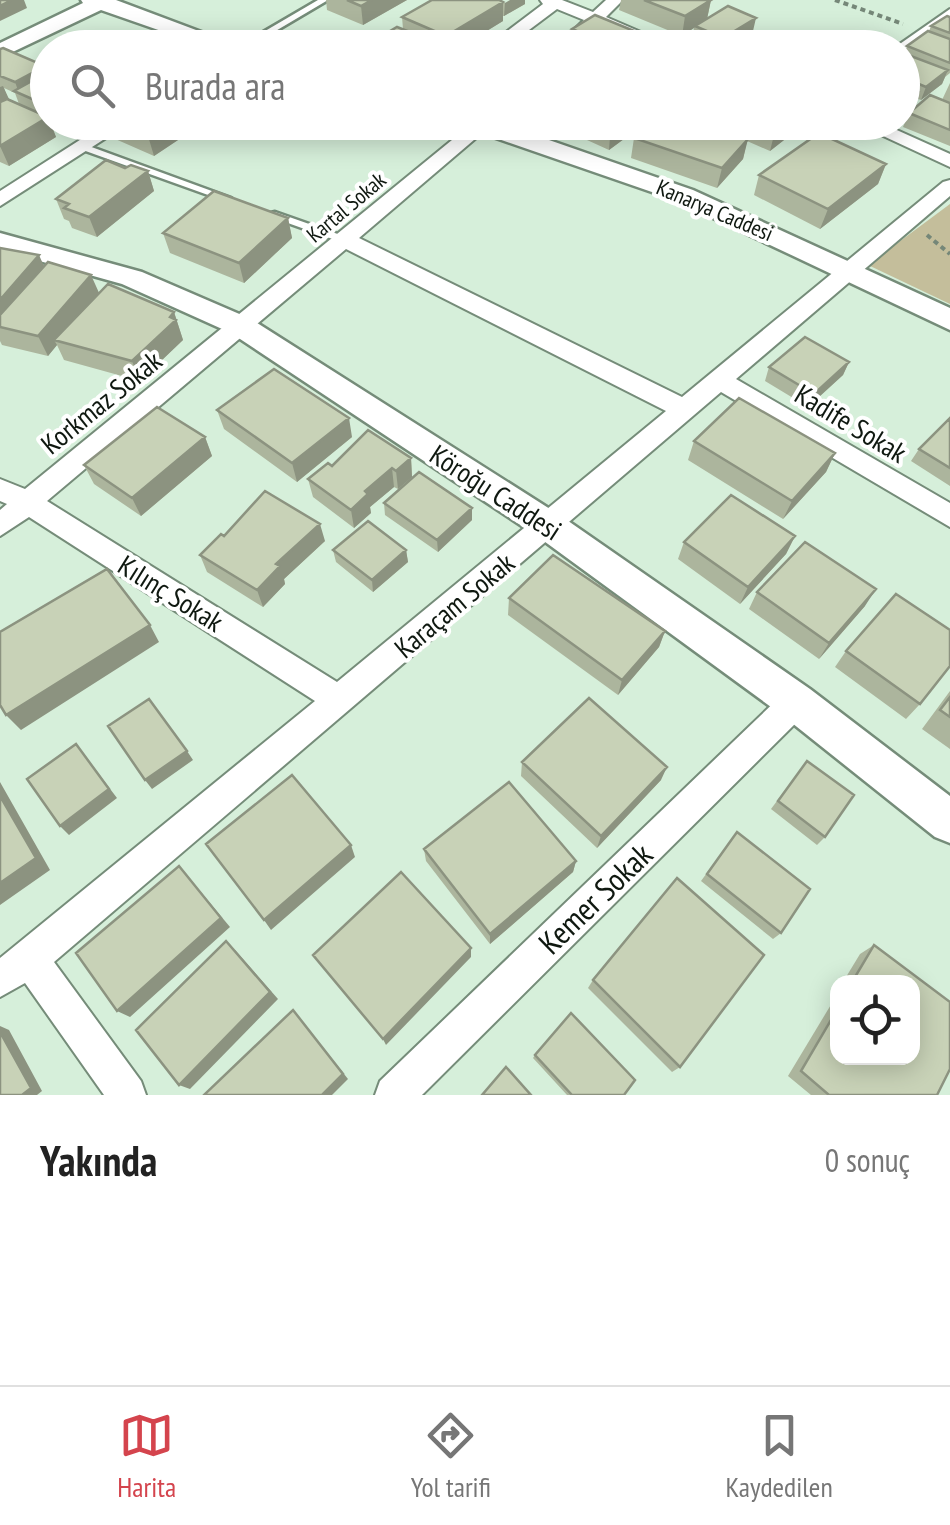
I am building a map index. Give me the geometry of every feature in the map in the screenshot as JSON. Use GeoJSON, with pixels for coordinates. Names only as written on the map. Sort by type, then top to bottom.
{"type":"FeatureCollection","features":[{"type":"Feature","properties":{"kind":"street"},"geometry":{"type":"LineString","coordinates":[[582,30],[615,0]]}},
{"type":"Feature","properties":{"kind":"street"},"geometry":{"type":"LineString","coordinates":[[42,30],[99,1],[184,30]]}},
{"type":"Feature","properties":{"kind":"street"},"geometry":{"type":"LineString","coordinates":[[516,30],[552,2],[622,30]]}},
{"type":"Feature","properties":{"kind":"street"},"geometry":{"type":"LineString","coordinates":[[920,35],[950,14]]}},
{"type":"Feature","properties":{"kind":"street"},"geometry":{"type":"LineString","coordinates":[[0,51],[30,36]]}},
{"type":"Feature","properties":{"kind":"street"},"geometry":{"type":"LineString","coordinates":[[0,200],[95,140]]}},
{"type":"Feature","properties":{"kind":"street","name":"Kartal Sokak"},"geometry":{"type":"LineString","coordinates":[[242,326],[461,140]]}},
{"type":"Feature","properties":{"kind":"street","name":"Kanarya Caddesi"},"geometry":{"type":"LineString","coordinates":[[526,140],[684,195],[950,320]]}},
{"type":"Feature","properties":{"kind":"street"},"geometry":{"type":"LineString","coordinates":[[903,140],[950,161]]}},
{"type":"Feature","properties":{"kind":"street","name":"Karaçam Sokak"},"geometry":{"type":"LineString","coordinates":[[15,969],[549,526],[950,186]]}},
{"type":"Feature","properties":{"kind":"street"},"geometry":{"type":"LineString","coordinates":[[345,240],[686,410]]}},
{"type":"Feature","properties":{"kind":"street","name":"Köroğu Caddesi"},"geometry":{"type":"LineString","coordinates":[[0,242],[132,278],[242,326],[549,526],[796,702],[950,822]]}},
{"type":"Feature","properties":{"kind":"street","name":"Korkmaz Sokak"},"geometry":{"type":"LineString","coordinates":[[0,526],[242,326]]}},
{"type":"Feature","properties":{"kind":"street","name":"Kadife Sokak"},"geometry":{"type":"LineString","coordinates":[[721,381],[950,516]]}},
{"type":"Feature","properties":{"kind":"street","name":"Kılınç Sokak"},"geometry":{"type":"LineString","coordinates":[[0,489],[27,502],[114,567],[340,700]]}},
{"type":"Feature","properties":{"kind":"street","name":"Kemer Sokak"},"geometry":{"type":"LineString","coordinates":[[394,1095],[796,702]]}},
{"type":"Feature","properties":{"kind":"street"},"geometry":{"type":"LineString","coordinates":[[15,969],[127,1095]]}},
{"type":"Feature","properties":{"kind":"lane"},"geometry":{"type":"LineString","coordinates":[[269,30],[324,0]]}},
{"type":"Feature","properties":{"kind":"lane"},"geometry":{"type":"LineString","coordinates":[[83,148],[232,200]]}},
{"type":"Feature","properties":{"kind":"lane"},"geometry":{"type":"LineString","coordinates":[[270,214],[345,240]]}},
{"type":"Feature","properties":{"kind":"path"},"geometry":{"type":"LineString","coordinates":[[834,0],[919,30]]}},
{"type":"Feature","properties":{"kind":"path"},"geometry":{"type":"LineString","coordinates":[[920,30],[925,32]]}},
{"type":"Feature","properties":{"kind":"path"},"geometry":{"type":"LineString","coordinates":[[935,222],[922,232],[950,254]]}},
{"type":"Feature","properties":{"kind":"shaded area"},"geometry":{"type":"Polygon","coordinates":[[[950,204],[950,304],[868,265],[950,204]]]}},
{"type":"Feature","properties":{"kind":"building"},"geometry":{"type":"Polygon","coordinates":[[[347,0],[372,0],[361,6],[347,0]]]}},
{"type":"Feature","properties":{"kind":"building"},"geometry":{"type":"Polygon","coordinates":[[[432,0],[503,2],[456,30],[432,30],[402,17],[432,0]]]}},
{"type":"Feature","properties":{"kind":"building"},"geometry":{"type":"Polygon","coordinates":[[[644,0],[711,0],[685,16],[644,0]]]}},
{"type":"Feature","properties":{"kind":"building"},"geometry":{"type":"Polygon","coordinates":[[[728,6],[756,18],[736,30],[704,30],[695,26],[728,6]]]}},
{"type":"Feature","properties":{"kind":"building"},"geometry":{"type":"Polygon","coordinates":[[[595,15],[632,30],[574,30],[595,15]]]}},
{"type":"Feature","properties":{"kind":"building"},"geometry":{"type":"Polygon","coordinates":[[[947,16],[950,33],[931,26],[947,16]]]}},
{"type":"Feature","properties":{"kind":"building"},"geometry":{"type":"Polygon","coordinates":[[[928,31],[950,39],[950,63],[920,51],[920,37],[928,31]]]}},
{"type":"Feature","properties":{"kind":"building"},"geometry":{"type":"Polygon","coordinates":[[[0,49],[30,60],[30,74],[15,82],[0,76],[0,49]]]}},
{"type":"Feature","properties":{"kind":"building"},"geometry":{"type":"Polygon","coordinates":[[[920,60],[948,70],[926,87],[920,84],[920,60]]]}},
{"type":"Feature","properties":{"kind":"building"},"geometry":{"type":"Polygon","coordinates":[[[30,82],[30,98],[14,91],[30,82]]]}},
{"type":"Feature","properties":{"kind":"building"},"geometry":{"type":"Polygon","coordinates":[[[930,95],[950,103],[950,130],[920,118],[920,104],[930,95]]]}},
{"type":"Feature","properties":{"kind":"building"},"geometry":{"type":"Polygon","coordinates":[[[7,99],[30,109],[30,128],[0,146],[0,102],[7,99]]]}},
{"type":"Feature","properties":{"kind":"building"},"geometry":{"type":"Polygon","coordinates":[[[640,140],[747,140],[722,168],[640,140]]]}},
{"type":"Feature","properties":{"kind":"building"},"geometry":{"type":"Polygon","coordinates":[[[809,140],[834,140],[886,164],[828,209],[759,175],[809,140]]]}},
{"type":"Feature","properties":{"kind":"building"},"geometry":{"type":"Polygon","coordinates":[[[106,160],[148,171],[89,217],[64,208],[69,204],[56,199],[106,160]]]}},
{"type":"Feature","properties":{"kind":"building"},"geometry":{"type":"Polygon","coordinates":[[[214,191],[288,218],[239,263],[163,233],[214,191]]]}},
{"type":"Feature","properties":{"kind":"building"},"geometry":{"type":"Polygon","coordinates":[[[0,248],[39,255],[0,300],[0,248]]]}},
{"type":"Feature","properties":{"kind":"building"},"geometry":{"type":"Polygon","coordinates":[[[48,262],[91,275],[38,336],[0,327],[0,315],[48,262]]]}},
{"type":"Feature","properties":{"kind":"building"},"geometry":{"type":"Polygon","coordinates":[[[108,284],[174,312],[170,317],[176,320],[132,361],[54,340],[108,284]]]}},
{"type":"Feature","properties":{"kind":"building"},"geometry":{"type":"Polygon","coordinates":[[[805,337],[849,362],[814,394],[769,367],[805,337]]]}},
{"type":"Feature","properties":{"kind":"building"},"geometry":{"type":"Polygon","coordinates":[[[274,369],[349,418],[292,463],[217,410],[274,369]]]}},
{"type":"Feature","properties":{"kind":"building"},"geometry":{"type":"Polygon","coordinates":[[[739,398],[835,453],[792,501],[694,441],[739,398]]]}},
{"type":"Feature","properties":{"kind":"building"},"geometry":{"type":"Polygon","coordinates":[[[157,407],[205,437],[132,498],[84,465],[157,407]]]}},
{"type":"Feature","properties":{"kind":"building"},"geometry":{"type":"Polygon","coordinates":[[[950,418],[950,468],[919,449],[950,418]]]}},
{"type":"Feature","properties":{"kind":"building"},"geometry":{"type":"Polygon","coordinates":[[[368,430],[411,458],[365,491],[368,494],[351,510],[308,479],[328,463],[332,466],[368,430]]]}},
{"type":"Feature","properties":{"kind":"building"},"geometry":{"type":"Polygon","coordinates":[[[419,472],[472,508],[437,540],[384,503],[419,472]]]}},
{"type":"Feature","properties":{"kind":"building"},"geometry":{"type":"Polygon","coordinates":[[[265,491],[320,524],[276,564],[280,566],[257,590],[200,555],[221,534],[224,536],[265,491]]]}},
{"type":"Feature","properties":{"kind":"building"},"geometry":{"type":"Polygon","coordinates":[[[731,495],[795,536],[748,587],[684,542],[731,495]]]}},
{"type":"Feature","properties":{"kind":"building"},"geometry":{"type":"Polygon","coordinates":[[[368,521],[406,550],[372,580],[333,550],[368,521]]]}},
{"type":"Feature","properties":{"kind":"building"},"geometry":{"type":"Polygon","coordinates":[[[805,542],[876,589],[829,643],[757,592],[805,542]]]}},
{"type":"Feature","properties":{"kind":"building"},"geometry":{"type":"Polygon","coordinates":[[[553,555],[665,631],[622,680],[509,598],[553,555]]]}},
{"type":"Feature","properties":{"kind":"building"},"geometry":{"type":"Polygon","coordinates":[[[107,569],[150,625],[6,715],[0,705],[0,632],[107,569]]]}},
{"type":"Feature","properties":{"kind":"building"},"geometry":{"type":"Polygon","coordinates":[[[896,594],[950,630],[950,666],[920,704],[846,651],[896,594]]]}},
{"type":"Feature","properties":{"kind":"building"},"geometry":{"type":"Polygon","coordinates":[[[950,697],[950,717],[940,710],[950,697]]]}},
{"type":"Feature","properties":{"kind":"building"},"geometry":{"type":"Polygon","coordinates":[[[589,698],[667,767],[601,836],[522,762],[589,698]]]}},
{"type":"Feature","properties":{"kind":"building"},"geometry":{"type":"Polygon","coordinates":[[[149,699],[187,751],[145,780],[108,726],[149,699]]]}},
{"type":"Feature","properties":{"kind":"building"},"geometry":{"type":"Polygon","coordinates":[[[76,744],[109,789],[60,826],[27,779],[76,744]]]}},
{"type":"Feature","properties":{"kind":"building"},"geometry":{"type":"Polygon","coordinates":[[[807,761],[854,795],[825,837],[778,801],[807,761]]]}},
{"type":"Feature","properties":{"kind":"building"},"geometry":{"type":"Polygon","coordinates":[[[292,775],[351,845],[264,920],[206,844],[292,775]]]}},
{"type":"Feature","properties":{"kind":"building"},"geometry":{"type":"Polygon","coordinates":[[[509,782],[576,861],[490,934],[424,849],[509,782]]]}},
{"type":"Feature","properties":{"kind":"building"},"geometry":{"type":"Polygon","coordinates":[[[0,796],[36,858],[0,883],[0,796]]]}},
{"type":"Feature","properties":{"kind":"building"},"geometry":{"type":"Polygon","coordinates":[[[737,832],[810,889],[781,933],[707,874],[737,832]]]}},
{"type":"Feature","properties":{"kind":"building"},"geometry":{"type":"Polygon","coordinates":[[[179,866],[221,918],[117,1011],[76,953],[179,866]]]}},
{"type":"Feature","properties":{"kind":"building"},"geometry":{"type":"Polygon","coordinates":[[[401,872],[471,948],[383,1039],[313,955],[401,872]]]}},
{"type":"Feature","properties":{"kind":"building"},"geometry":{"type":"Polygon","coordinates":[[[677,878],[764,955],[680,1067],[593,980],[677,878]]]}},
{"type":"Feature","properties":{"kind":"building"},"geometry":{"type":"Polygon","coordinates":[[[226,941],[270,992],[179,1085],[136,1030],[226,941]]]}},
{"type":"Feature","properties":{"kind":"building"},"geometry":{"type":"Polygon","coordinates":[[[874,945],[914,975],[856,975],[874,945]]]}},
{"type":"Feature","properties":{"kind":"building"},"geometry":{"type":"Polygon","coordinates":[[[920,980],[950,1002],[950,1069],[937,1095],[829,1095],[801,1071],[830,1022],[830,1065],[920,1065],[920,980]]]}},
{"type":"Feature","properties":{"kind":"building"},"geometry":{"type":"Polygon","coordinates":[[[293,1010],[343,1074],[322,1095],[204,1095],[293,1010]]]}},
{"type":"Feature","properties":{"kind":"building"},"geometry":{"type":"Polygon","coordinates":[[[571,1013],[635,1080],[624,1095],[572,1095],[535,1055],[571,1013]]]}},
{"type":"Feature","properties":{"kind":"building"},"geometry":{"type":"Polygon","coordinates":[[[0,1032],[31,1088],[22,1095],[0,1095],[0,1032]]]}},
{"type":"Feature","properties":{"kind":"building"},"geometry":{"type":"Polygon","coordinates":[[[506,1067],[531,1095],[482,1095],[506,1067]]]}}]}
